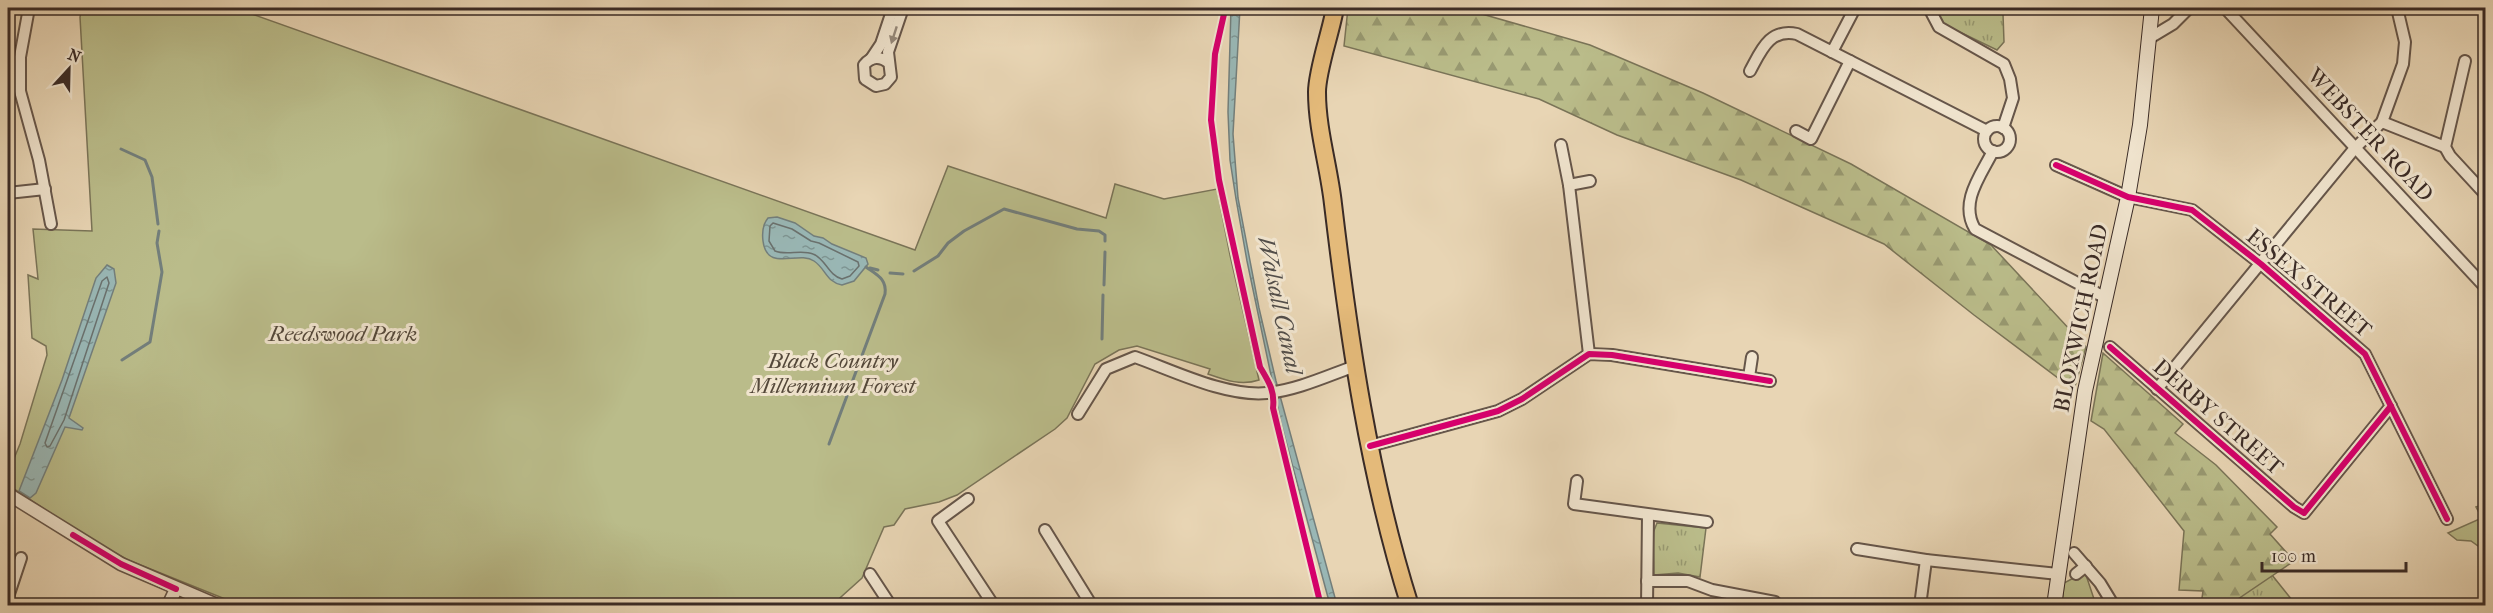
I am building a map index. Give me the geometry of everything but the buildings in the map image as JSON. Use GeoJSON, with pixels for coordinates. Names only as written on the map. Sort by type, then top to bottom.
{"type":"FeatureCollection","features":[{"type":"Feature","properties":{"kind":"highway"},"geometry":{"type":"LineString","coordinates":[[1334,15],[1317,90],[1323,145],[1333,201],[1342,288],[1370,446],[1392,549],[1410,606]]}},
{"type":"Feature","properties":{"kind":"main road"},"geometry":{"type":"LineString","coordinates":[[2142,8],[2148,39]]}},
{"type":"Feature","properties":{"kind":"main road"},"geometry":{"type":"LineString","coordinates":[[2148,39],[2152,8]]}},
{"type":"Feature","properties":{"kind":"main road","name":"BLOXWICH ROAD"},"geometry":{"type":"LineString","coordinates":[[2054,606],[2085,391],[2128,197],[2140,125],[2148,39]]}},
{"type":"Feature","properties":{"kind":"street"},"geometry":{"type":"LineString","coordinates":[[29,8],[18,77],[21,103],[45,189],[51,224]]}},
{"type":"Feature","properties":{"kind":"street"},"geometry":{"type":"LineString","coordinates":[[893,8],[881,44],[864,65],[863,74],[867,83],[876,86],[885,84],[891,77],[888,52],[903,8]]}},
{"type":"Feature","properties":{"kind":"street"},"geometry":{"type":"LineString","coordinates":[[1833,52],[1855,8]]}},
{"type":"Feature","properties":{"kind":"street"},"geometry":{"type":"LineString","coordinates":[[1929,8],[1939,27],[2004,64],[2010,79],[2013,98],[2003,128]]}},
{"type":"Feature","properties":{"kind":"street"},"geometry":{"type":"LineString","coordinates":[[2148,39],[2173,24],[2189,8]]}},
{"type":"Feature","properties":{"kind":"street","name":"WEBSTER ROAD"},"geometry":{"type":"LineString","coordinates":[[2225,8],[2486,288]]}},
{"type":"Feature","properties":{"kind":"street"},"geometry":{"type":"LineString","coordinates":[[2157,389],[2355,148],[2382,122],[2403,64],[2404,42],[2397,8]]}},
{"type":"Feature","properties":{"kind":"street"},"geometry":{"type":"LineString","coordinates":[[1750,71],[1765,44],[1780,33],[1797,34],[1987,131]]}},
{"type":"Feature","properties":{"kind":"street"},"geometry":{"type":"LineString","coordinates":[[871,59],[881,58],[889,63]]}},
{"type":"Feature","properties":{"kind":"street"},"geometry":{"type":"LineString","coordinates":[[1796,131],[1811,139],[1850,61]]}},
{"type":"Feature","properties":{"kind":"street"},"geometry":{"type":"LineString","coordinates":[[2445,147],[2466,61]]}},
{"type":"Feature","properties":{"kind":"street"},"geometry":{"type":"LineString","coordinates":[[2382,122],[2445,147],[2450,156],[2486,195]]}},
{"type":"Feature","properties":{"kind":"street"},"geometry":{"type":"LineString","coordinates":[[1993,151],[1984,142],[1987,131],[1991,127],[2003,128],[2007,132],[2009,143],[2005,148],[1993,151],[1969,198],[1968,212],[1975,228],[2106,298]]}},
{"type":"Feature","properties":{"kind":"street"},"geometry":{"type":"LineString","coordinates":[[1561,145],[1569,185],[1589,354]]}},
{"type":"Feature","properties":{"kind":"street","name":"ESSEX STREET"},"geometry":{"type":"LineString","coordinates":[[2056,165],[2128,197],[2192,210],[2261,264],[2365,354],[2448,519]]}},
{"type":"Feature","properties":{"kind":"street"},"geometry":{"type":"LineString","coordinates":[[1569,185],[1590,181]]}},
{"type":"Feature","properties":{"kind":"street"},"geometry":{"type":"LineString","coordinates":[[8,193],[45,189]]}},
{"type":"Feature","properties":{"kind":"street","name":"DERBY STREET"},"geometry":{"type":"LineString","coordinates":[[2110,347],[2294,507],[2304,513],[2391,406]]}},
{"type":"Feature","properties":{"kind":"street"},"geometry":{"type":"LineString","coordinates":[[1370,446],[1498,411],[1521,399],[1589,354],[1612,355],[1770,381]]}},
{"type":"Feature","properties":{"kind":"street"},"geometry":{"type":"LineString","coordinates":[[1078,414],[1106,369],[1135,357],[1225,388],[1251,393],[1286,390],[1355,366]]}},
{"type":"Feature","properties":{"kind":"street"},"geometry":{"type":"LineString","coordinates":[[1749,377],[1752,357]]}},
{"type":"Feature","properties":{"kind":"street"},"geometry":{"type":"LineString","coordinates":[[1577,481],[1574,504],[1707,522]]}},
{"type":"Feature","properties":{"kind":"street"},"geometry":{"type":"LineString","coordinates":[[8,494],[121,564],[219,606]]}},
{"type":"Feature","properties":{"kind":"street"},"geometry":{"type":"LineString","coordinates":[[968,499],[938,521],[994,606]]}},
{"type":"Feature","properties":{"kind":"street"},"geometry":{"type":"LineString","coordinates":[[1647,606],[1648,515]]}},
{"type":"Feature","properties":{"kind":"street"},"geometry":{"type":"LineString","coordinates":[[1045,530],[1092,606]]}},
{"type":"Feature","properties":{"kind":"street"},"geometry":{"type":"LineString","coordinates":[[1857,549],[1926,560],[2058,574]]}},
{"type":"Feature","properties":{"kind":"street"},"geometry":{"type":"LineString","coordinates":[[2074,553],[2100,583],[2114,606]]}},
{"type":"Feature","properties":{"kind":"street"},"geometry":{"type":"LineString","coordinates":[[8,597],[21,558]]}},
{"type":"Feature","properties":{"kind":"street"},"geometry":{"type":"LineString","coordinates":[[1920,606],[1926,560]]}},
{"type":"Feature","properties":{"kind":"street"},"geometry":{"type":"LineString","coordinates":[[2076,574],[2086,566]]}},
{"type":"Feature","properties":{"kind":"street"},"geometry":{"type":"LineString","coordinates":[[870,574],[891,606]]}},
{"type":"Feature","properties":{"kind":"street"},"geometry":{"type":"LineString","coordinates":[[1647,581],[1688,581],[1759,603],[1775,602]]}},
{"type":"Feature","properties":{"kind":"street"},"geometry":{"type":"LineString","coordinates":[[168,606],[176,589]]}},
{"type":"Feature","properties":{"kind":"green space","name":"Reedswood Park"},"geometry":{"type":"Polygon","coordinates":[[[82,8],[235,8],[915,250],[948,166],[1106,218],[1115,184],[1164,199],[1217,189],[1259,380],[1239,382],[1227,380],[1208,374],[1210,369],[1137,346],[1119,350],[1095,364],[1067,418],[1055,429],[957,495],[939,502],[905,509],[894,525],[884,527],[862,578],[832,605],[771,603],[771,606],[240,605],[128,560],[88,538],[8,485],[8,473],[20,444],[47,355],[46,346],[32,338],[28,275],[38,279],[33,229],[92,231],[80,17],[82,8]]]}},
{"type":"Feature","properties":{"kind":"green space"},"geometry":{"type":"Polygon","coordinates":[[[1348,8],[1461,8],[1590,45],[1703,93],[1851,164],[1991,245],[2086,347],[2074,390],[1884,244],[1741,180],[1617,135],[1539,99],[1344,46],[1348,8]]]}},
{"type":"Feature","properties":{"kind":"green space"},"geometry":{"type":"Polygon","coordinates":[[[1933,8],[1952,9],[1955,13],[2003,14],[2004,42],[1997,50],[1943,24],[1933,8]]]}},
{"type":"Feature","properties":{"kind":"green space"},"geometry":{"type":"Polygon","coordinates":[[[2103,353],[2183,424],[2175,433],[2216,465],[2277,527],[2270,534],[2294,561],[2229,605],[2201,605],[2203,591],[2179,590],[2184,531],[2104,429],[2091,421],[2103,353]]]}},
{"type":"Feature","properties":{"kind":"green space"},"geometry":{"type":"Polygon","coordinates":[[[2485,504],[2485,551],[2471,541],[2457,540],[2448,533],[2482,518],[2476,507],[2485,504]]]}},
{"type":"Feature","properties":{"kind":"green space"},"geometry":{"type":"Polygon","coordinates":[[[1657,523],[1706,528],[1700,577],[1678,573],[1654,575],[1653,533],[1657,523]]]}},
{"type":"Feature","properties":{"kind":"green space"},"geometry":{"type":"Polygon","coordinates":[[[2252,550],[2296,605],[2240,605],[2236,599],[2252,550]]]}},
{"type":"Feature","properties":{"kind":"green space"},"geometry":{"type":"Polygon","coordinates":[[[2085,572],[2096,605],[2062,606],[2064,583],[2085,572]]]}},
{"type":"Feature","properties":{"kind":"water"},"geometry":{"type":"Polygon","coordinates":[[[1231,8],[1240,8],[1233,134],[1238,198],[1259,308],[1276,381],[1337,605],[1330,605],[1281,423],[1247,261],[1230,160],[1228,112],[1231,8]]]}},
{"type":"Feature","properties":{"kind":"water"},"geometry":{"type":"Polygon","coordinates":[[[777,217],[795,223],[814,236],[866,258],[868,264],[854,281],[842,285],[829,278],[818,264],[807,258],[784,259],[770,256],[763,241],[763,229],[768,218],[777,217]]]}},
{"type":"Feature","properties":{"kind":"water"},"geometry":{"type":"Polygon","coordinates":[[[107,265],[114,269],[116,283],[69,418],[83,428],[82,430],[65,427],[36,493],[30,498],[19,491],[62,380],[96,278],[107,265]]]}},
{"type":"Feature","properties":{"kind":"waterway"},"geometry":{"type":"LineString","coordinates":[[121,149],[145,160],[152,177],[158,224]]}},
{"type":"Feature","properties":{"kind":"waterway"},"geometry":{"type":"LineString","coordinates":[[914,271],[938,256],[948,243],[964,231],[1004,209],[1077,229],[1099,231],[1105,235],[1105,241]]}},
{"type":"Feature","properties":{"kind":"waterway"},"geometry":{"type":"LineString","coordinates":[[122,360],[150,342],[162,272],[157,243],[159,231]]}},
{"type":"Feature","properties":{"kind":"waterway"},"geometry":{"type":"LineString","coordinates":[[1104,285],[1105,252]]}},
{"type":"Feature","properties":{"kind":"waterway"},"geometry":{"type":"LineString","coordinates":[[829,444],[885,294],[883,281],[866,267]]}},
{"type":"Feature","properties":{"kind":"waterway"},"geometry":{"type":"LineString","coordinates":[[870,268],[878,270]]}},
{"type":"Feature","properties":{"kind":"waterway"},"geometry":{"type":"LineString","coordinates":[[890,273],[903,274]]}},
{"type":"Feature","properties":{"kind":"waterway"},"geometry":{"type":"LineString","coordinates":[[1102,339],[1103,295]]}},
{"type":"Feature","properties":{"kind":"cycle path"},"geometry":{"type":"LineString","coordinates":[[1229,8],[1224,14],[1215,54],[1211,120],[1219,180],[1260,367],[1272,392],[1273,408],[1321,606]]}},
{"type":"Feature","properties":{"kind":"cycle path"},"geometry":{"type":"LineString","coordinates":[[2056,165],[2128,197],[2192,210],[2261,264],[2365,354],[2447,519]]}},
{"type":"Feature","properties":{"kind":"cycle path"},"geometry":{"type":"LineString","coordinates":[[2110,347],[2294,507],[2304,513],[2391,406]]}},
{"type":"Feature","properties":{"kind":"cycle path"},"geometry":{"type":"LineString","coordinates":[[1370,446],[1498,411],[1522,399],[1589,354],[1612,355],[1770,381]]}},
{"type":"Feature","properties":{"kind":"cycle path"},"geometry":{"type":"LineString","coordinates":[[73,535],[121,564],[176,589]]}},
{"type":"Feature","properties":{"kind":"water label","name":"Walsall Canal"},"geometry":{"type":"Point","coordinates":[1280,305]}},
{"type":"Feature","properties":{"kind":"park label","name":"Black Country Millennium Forest"},"geometry":{"type":"Point","coordinates":[833,374]}}]}
